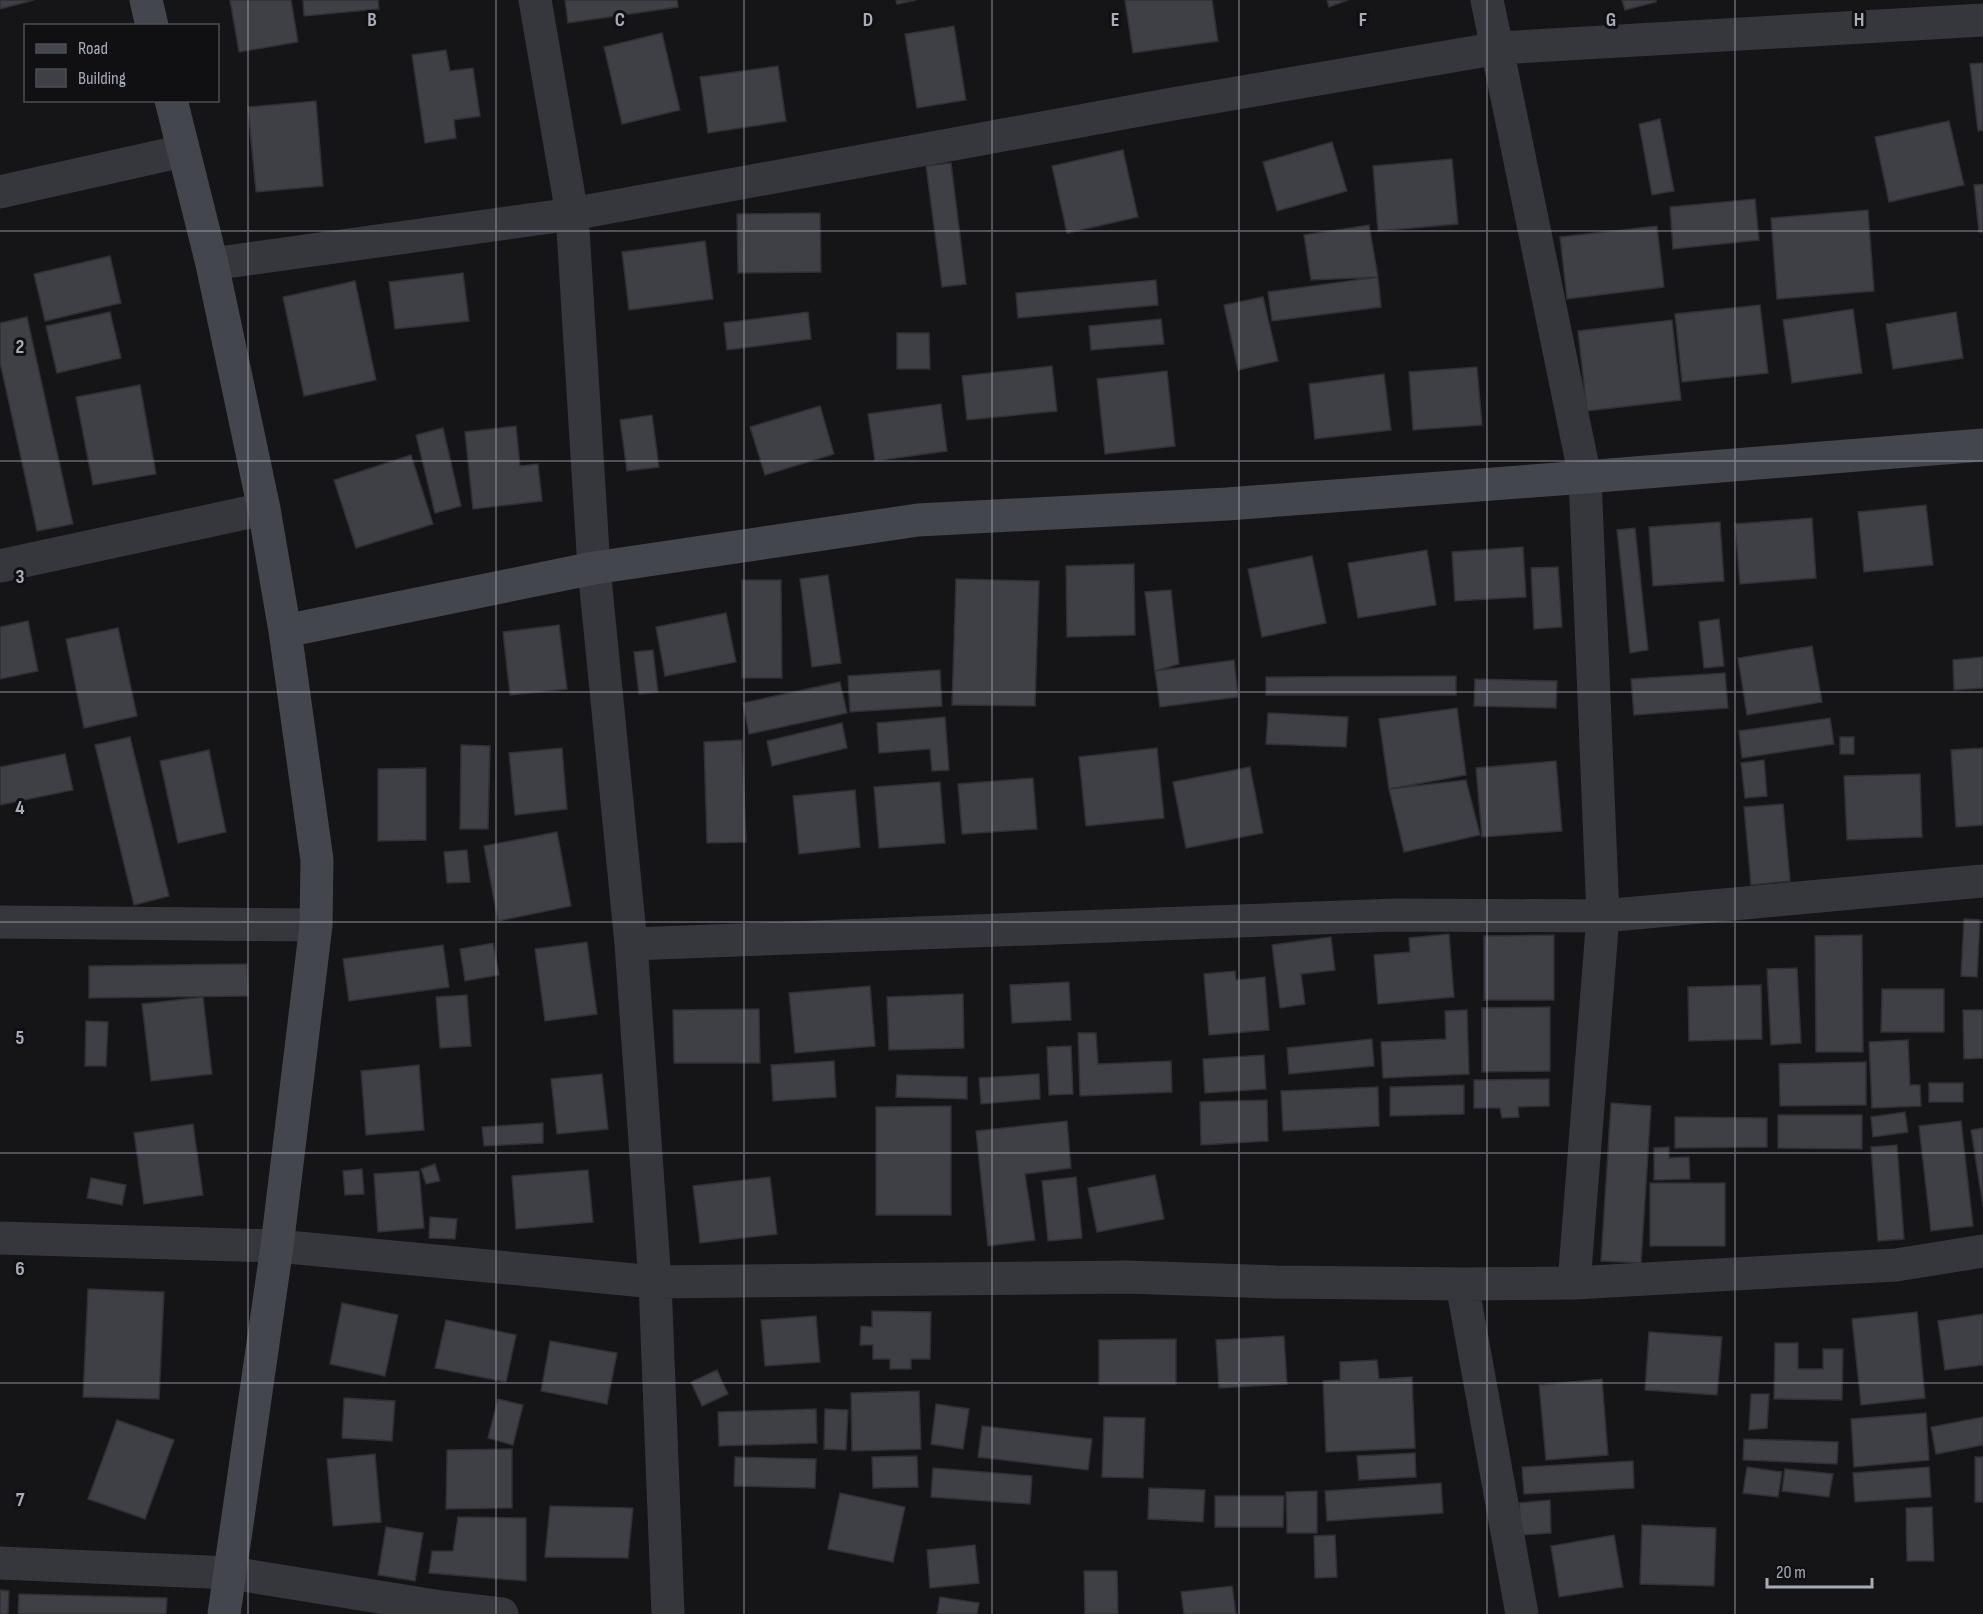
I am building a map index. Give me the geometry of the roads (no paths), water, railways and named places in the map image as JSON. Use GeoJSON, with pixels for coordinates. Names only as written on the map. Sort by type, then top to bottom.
{"type":"FeatureCollection","features":[{"type":"Feature","properties":{"kind":"street"},"geometry":{"type":"LineString","coordinates":[[146,0],[152,24]]}},
{"type":"Feature","properties":{"kind":"street"},"geometry":{"type":"LineString","coordinates":[[535,0],[572,214],[594,568],[631,944],[655,1282],[668,1614]]}},
{"type":"Feature","properties":{"kind":"street"},"geometry":{"type":"LineString","coordinates":[[1487,0],[1499,48],[1585,477],[1603,916],[1574,1283]]}},
{"type":"Feature","properties":{"kind":"street"},"geometry":{"type":"LineString","coordinates":[[212,264],[572,214],[1167,105],[1499,48],[1983,20]]}},
{"type":"Feature","properties":{"kind":"street"},"geometry":{"type":"LineString","coordinates":[[171,102],[212,264],[264,509],[285,631],[317,860],[316,925],[278,1246],[224,1614]]}},
{"type":"Feature","properties":{"kind":"street"},"geometry":{"type":"LineString","coordinates":[[0,192],[183,151]]}},
{"type":"Feature","properties":{"kind":"street"},"geometry":{"type":"LineString","coordinates":[[285,631],[594,568],[918,520],[1227,504],[1983,445]]}},
{"type":"Feature","properties":{"kind":"street"},"geometry":{"type":"LineString","coordinates":[[0,566],[264,509]]}},
{"type":"Feature","properties":{"kind":"street"},"geometry":{"type":"LineString","coordinates":[[631,944],[1395,915],[1603,916],[1983,881]]}},
{"type":"Feature","properties":{"kind":"street"},"geometry":{"type":"LineString","coordinates":[[0,922],[316,925]]}},
{"type":"Feature","properties":{"kind":"street"},"geometry":{"type":"LineString","coordinates":[[0,1238],[278,1246],[655,1282],[1127,1277],[1276,1282],[1574,1283],[1896,1265],[1983,1251]]}},
{"type":"Feature","properties":{"kind":"street"},"geometry":{"type":"LineString","coordinates":[[1462,1284],[1522,1614]]}},
{"type":"Feature","properties":{"kind":"street"},"geometry":{"type":"LineString","coordinates":[[0,1563],[231,1573],[441,1607],[502,1614]]}}]}
